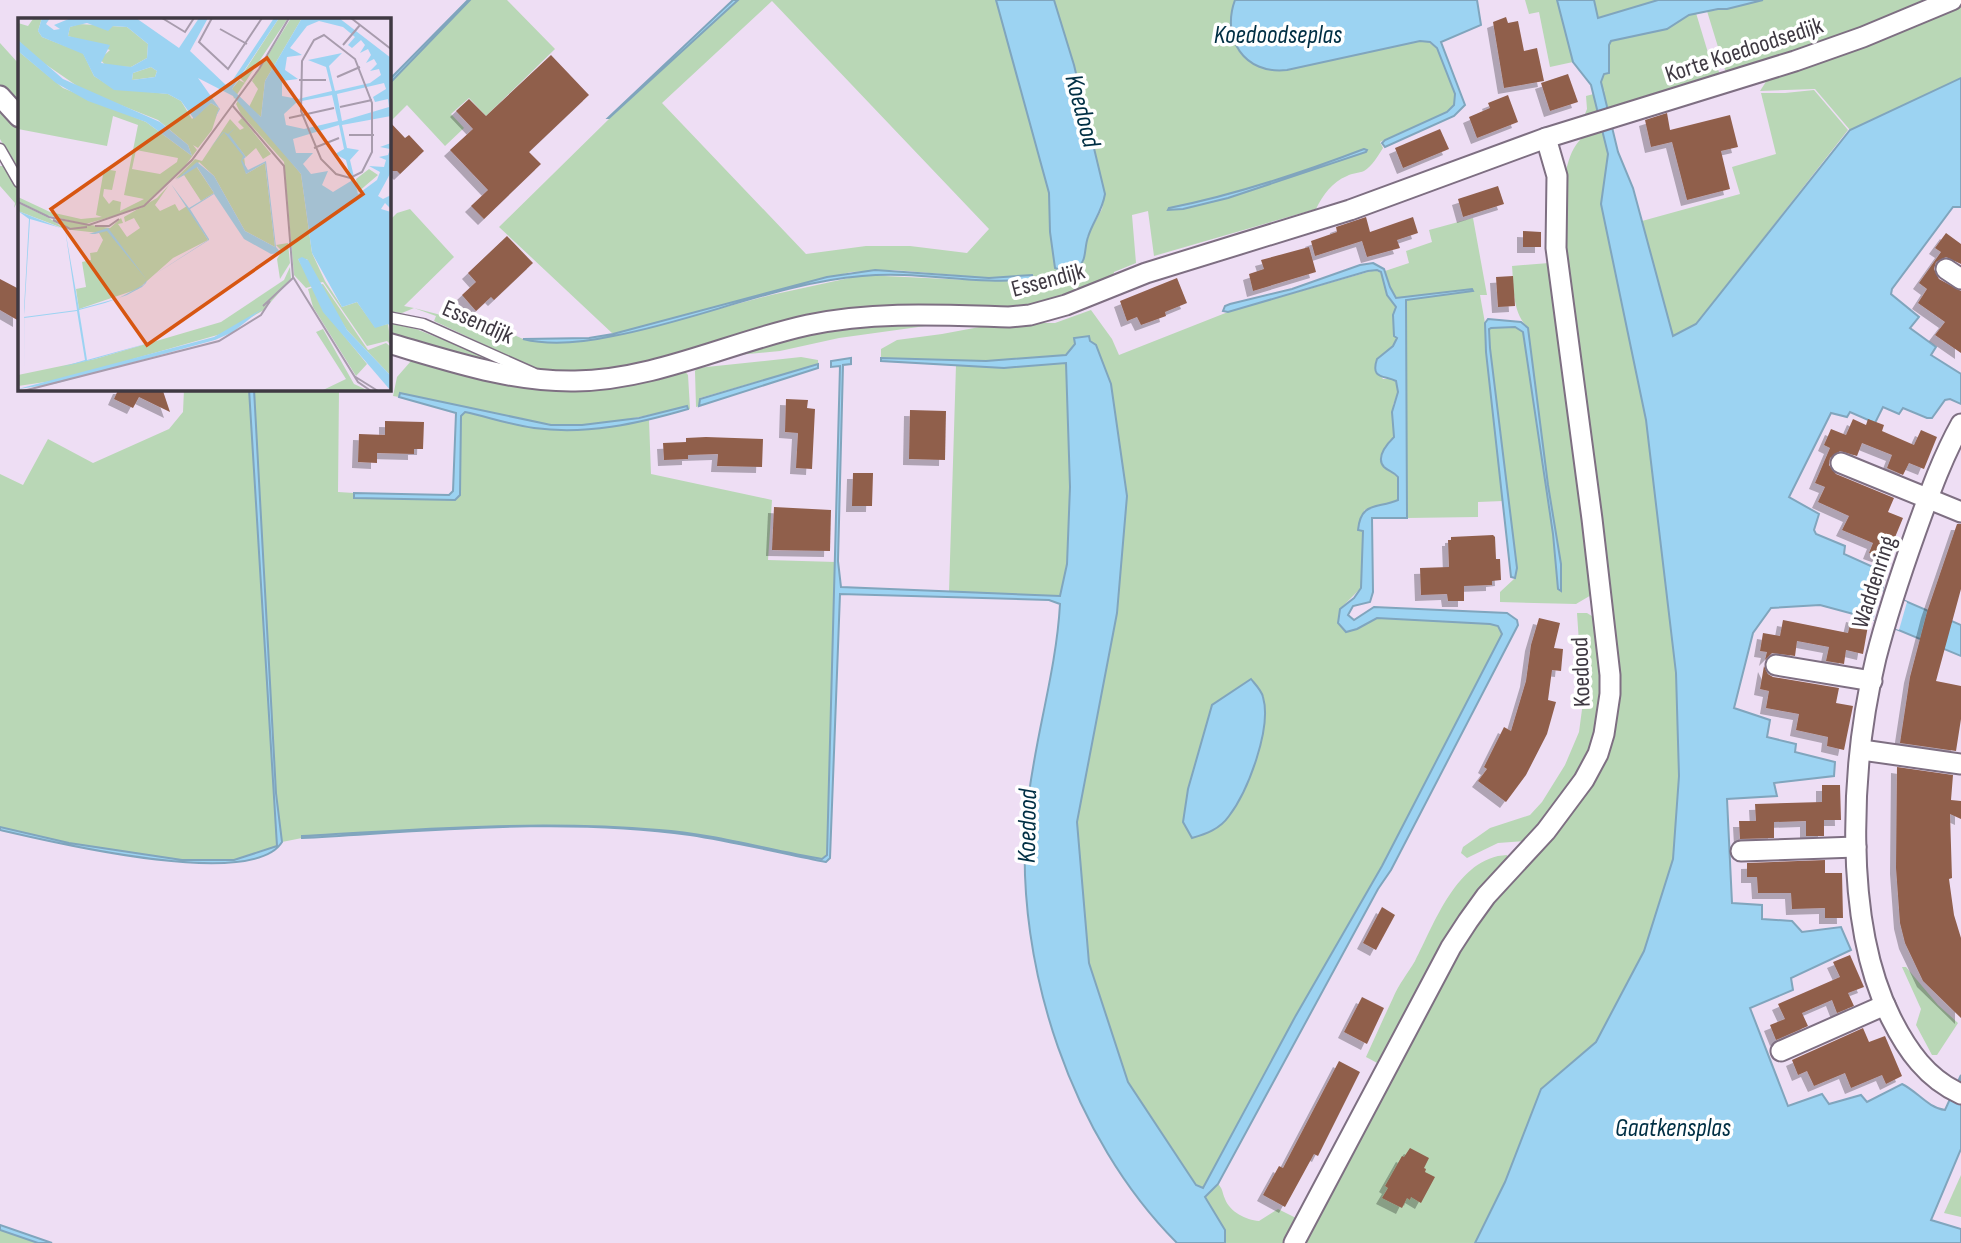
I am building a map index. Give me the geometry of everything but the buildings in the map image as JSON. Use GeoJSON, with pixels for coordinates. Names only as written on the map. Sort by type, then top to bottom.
{"type":"FeatureCollection","features":[{"type":"Feature","properties":{"kind":"street","name":"Korte Koedoodsedijk"},"geometry":{"type":"LineString","coordinates":[[1546,138],[1852,41],[1952,0]]}},
{"type":"Feature","properties":{"kind":"street"},"geometry":{"type":"LineString","coordinates":[[0,96],[18,116]]}},
{"type":"Feature","properties":{"kind":"street","name":"Essendijk"},"geometry":{"type":"LineString","coordinates":[[390,344],[495,373],[545,381],[577,381],[617,377],[691,359],[806,325],[849,317],[894,314],[1009,317],[1030,315],[1066,305],[1146,273],[1350,210],[1546,138]]}},
{"type":"Feature","properties":{"kind":"street","name":"Koedood"},"geometry":{"type":"LineString","coordinates":[[1294,1243],[1451,947],[1486,896],[1567,806],[1598,754],[1604,734],[1610,675],[1556,248],[1557,176],[1546,138]]}},
{"type":"Feature","properties":{"kind":"street","name":"Waddenring"},"geometry":{"type":"LineString","coordinates":[[1958,1093],[1936,1081],[1921,1065],[1897,1030],[1885,1005],[1863,927],[1856,848],[1862,750],[1872,681],[1885,625],[1927,500],[1961,424]]}},
{"type":"Feature","properties":{"kind":"street"},"geometry":{"type":"LineString","coordinates":[[1840,463],[1961,512]]}},
{"type":"Feature","properties":{"kind":"street"},"geometry":{"type":"LineString","coordinates":[[1776,665],[1872,681]]}},
{"type":"Feature","properties":{"kind":"street"},"geometry":{"type":"LineString","coordinates":[[1862,750],[1961,764]]}},
{"type":"Feature","properties":{"kind":"street"},"geometry":{"type":"LineString","coordinates":[[1741,851],[1856,848]]}},
{"type":"Feature","properties":{"kind":"street"},"geometry":{"type":"LineString","coordinates":[[1781,1051],[1885,1005]]}},
{"type":"Feature","properties":{"kind":"lane"},"geometry":{"type":"LineString","coordinates":[[0,149],[18,180]]}},
{"type":"Feature","properties":{"kind":"lane","name":"Essendijk"},"geometry":{"type":"LineString","coordinates":[[390,317],[423,324],[533,373],[545,381]]}},
{"type":"Feature","properties":{"kind":"lane","name":"Essendijk"},"geometry":{"type":"LineString","coordinates":[[390,352],[426,354]]}},
{"type":"Feature","properties":{"kind":"green space"},"geometry":{"type":"Polygon","coordinates":[[[470,0],[507,0],[555,49],[486,116],[469,98],[451,114],[464,128],[445,146],[407,105],[390,122],[390,83],[470,0]]]}},
{"type":"Feature","properties":{"kind":"green space"},"geometry":{"type":"Polygon","coordinates":[[[738,0],[996,0],[1049,193],[1050,232],[1055,268],[1069,281],[1080,279],[1088,235],[1102,209],[1105,194],[1074,65],[1054,0],[1235,0],[1231,14],[1234,40],[1248,60],[1259,67],[1272,70],[1287,70],[1425,40],[1437,48],[1455,94],[1456,102],[1450,111],[1380,142],[1383,148],[1375,161],[1364,171],[1349,175],[1332,185],[1316,209],[1154,256],[1148,211],[1132,215],[1136,263],[1114,272],[1112,280],[1087,290],[1016,309],[931,307],[627,369],[549,375],[434,321],[436,316],[414,308],[510,333],[523,339],[575,341],[624,334],[771,295],[863,275],[989,281],[1033,279],[1032,275],[989,278],[894,270],[851,272],[613,334],[499,227],[609,119],[738,0]],[[772,1],[662,103],[806,254],[866,246],[910,246],[967,253],[989,229],[772,1]]]}},
{"type":"Feature","properties":{"kind":"green space"},"geometry":{"type":"Polygon","coordinates":[[[1525,0],[1557,0],[1573,62],[1550,67],[1539,12],[1529,14],[1525,0]]]}},
{"type":"Feature","properties":{"kind":"green space"},"geometry":{"type":"Polygon","coordinates":[[[1594,0],[1658,0],[1598,18],[1594,0]]]}},
{"type":"Feature","properties":{"kind":"green space"},"geometry":{"type":"Polygon","coordinates":[[[1763,0],[1934,0],[1833,40],[1726,73],[1707,11],[1763,0]]]}},
{"type":"Feature","properties":{"kind":"green space"},"geometry":{"type":"Polygon","coordinates":[[[1961,5],[1961,78],[1850,130],[1815,89],[1760,91],[1769,77],[1922,22],[1961,5]]]}},
{"type":"Feature","properties":{"kind":"green space"},"geometry":{"type":"Polygon","coordinates":[[[1696,13],[1709,56],[1715,61],[1720,75],[1555,127],[1554,125],[1585,114],[1586,96],[1605,91],[1601,82],[1604,74],[1609,73],[1611,41],[1667,29],[1696,13]]]}},
{"type":"Feature","properties":{"kind":"green space"},"geometry":{"type":"Polygon","coordinates":[[[0,43],[18,63],[18,107],[0,86],[0,43]]]}},
{"type":"Feature","properties":{"kind":"green space"},"geometry":{"type":"Polygon","coordinates":[[[1814,90],[1848,130],[1696,324],[1672,336],[1642,221],[1740,194],[1732,167],[1776,154],[1761,93],[1814,90]]]}},
{"type":"Feature","properties":{"kind":"green space"},"geometry":{"type":"Polygon","coordinates":[[[0,105],[18,126],[18,170],[0,139],[0,105]]]}},
{"type":"Feature","properties":{"kind":"green space"},"geometry":{"type":"Polygon","coordinates":[[[1612,124],[1613,132],[1603,135],[1608,154],[1601,204],[1646,420],[1676,673],[1679,776],[1673,859],[1644,951],[1596,1042],[1541,1090],[1505,1182],[1475,1243],[1303,1243],[1455,953],[1607,748],[1563,261],[1563,196],[1568,162],[1574,149],[1589,133],[1612,124]]]}},
{"type":"Feature","properties":{"kind":"green space"},"geometry":{"type":"Polygon","coordinates":[[[0,166],[6,166],[17,187],[18,197],[14,208],[15,203],[0,186],[0,166]]]}},
{"type":"Feature","properties":{"kind":"green space"},"geometry":{"type":"Polygon","coordinates":[[[410,209],[454,257],[404,306],[414,308],[402,313],[390,312],[390,220],[397,213],[410,209]]]}},
{"type":"Feature","properties":{"kind":"green space"},"geometry":{"type":"Polygon","coordinates":[[[1473,218],[1487,295],[1480,295],[1503,501],[1478,502],[1478,517],[1407,518],[1406,300],[1473,291],[1397,298],[1393,295],[1385,271],[1409,263],[1406,251],[1432,242],[1429,230],[1473,218]]]}},
{"type":"Feature","properties":{"kind":"green space"},"geometry":{"type":"Polygon","coordinates":[[[1549,263],[1593,594],[1576,604],[1500,602],[1500,592],[1514,579],[1517,568],[1490,348],[1491,328],[1515,327],[1523,332],[1553,534],[1558,589],[1562,589],[1561,564],[1528,328],[1516,307],[1512,266],[1549,263]]]}},
{"type":"Feature","properties":{"kind":"green space"},"geometry":{"type":"Polygon","coordinates":[[[1375,270],[1381,273],[1387,295],[1396,307],[1393,315],[1394,336],[1397,341],[1376,364],[1376,369],[1383,379],[1393,379],[1398,385],[1393,405],[1394,437],[1389,441],[1383,467],[1398,477],[1398,500],[1364,510],[1361,588],[1340,609],[1357,629],[1377,618],[1490,624],[1498,626],[1502,634],[1382,866],[1295,1017],[1203,1188],[1196,1185],[1128,1082],[1089,963],[1077,822],[1117,613],[1127,496],[1111,384],[1096,345],[1088,336],[1074,338],[1075,344],[1066,355],[986,361],[881,358],[881,349],[897,340],[1001,323],[1055,323],[1091,310],[1112,339],[1119,355],[1228,312],[1375,270]]]}},
{"type":"Feature","properties":{"kind":"green space"},"geometry":{"type":"Polygon","coordinates":[[[390,323],[416,329],[522,371],[390,336],[390,323]]]}},
{"type":"Feature","properties":{"kind":"green space"},"geometry":{"type":"Polygon","coordinates":[[[947,323],[839,338],[780,351],[707,358],[830,326],[947,323]]]}},
{"type":"Feature","properties":{"kind":"green space"},"geometry":{"type":"Polygon","coordinates":[[[801,357],[818,360],[818,364],[700,398],[699,406],[696,407],[697,368],[801,357]]]}},
{"type":"Feature","properties":{"kind":"green space"},"geometry":{"type":"Polygon","coordinates":[[[411,361],[492,379],[683,369],[688,375],[690,409],[687,406],[629,419],[590,424],[532,422],[401,394],[399,397],[393,396],[397,377],[411,361]]]}},
{"type":"Feature","properties":{"kind":"green space"},"geometry":{"type":"Polygon","coordinates":[[[1066,363],[1070,509],[1061,596],[949,592],[956,365],[1004,368],[1066,363]]]}},
{"type":"Feature","properties":{"kind":"green space"},"geometry":{"type":"Polygon","coordinates":[[[184,390],[249,390],[277,846],[234,860],[182,860],[69,843],[0,827],[0,474],[23,485],[48,439],[93,463],[169,429],[183,412],[184,390]]]}},
{"type":"Feature","properties":{"kind":"green space"},"geometry":{"type":"Polygon","coordinates":[[[254,390],[339,390],[338,492],[354,493],[354,497],[460,495],[461,416],[465,412],[531,428],[572,431],[649,420],[651,474],[772,500],[768,560],[836,562],[827,855],[822,859],[690,834],[610,827],[533,825],[302,836],[282,842],[276,793],[254,390]]]}},
{"type":"Feature","properties":{"kind":"green space"},"geometry":{"type":"Polygon","coordinates":[[[1577,613],[1587,613],[1595,618],[1601,672],[1597,725],[1583,761],[1563,795],[1525,841],[1498,843],[1467,858],[1461,853],[1463,847],[1490,828],[1530,815],[1542,802],[1565,765],[1579,732],[1583,702],[1577,613]]]}},
{"type":"Feature","properties":{"kind":"green space"},"geometry":{"type":"Polygon","coordinates":[[[1507,855],[1508,859],[1381,1065],[1366,1057],[1395,993],[1449,895],[1474,867],[1489,859],[1507,855]]]}},
{"type":"Feature","properties":{"kind":"green space"},"geometry":{"type":"Polygon","coordinates":[[[1902,967],[1906,967],[1938,1005],[1958,1023],[1937,1055],[1932,1055],[1916,1025],[1921,1009],[1902,967]]]}},
{"type":"Feature","properties":{"kind":"green space"},"geometry":{"type":"Polygon","coordinates":[[[1961,1175],[1961,1217],[1944,1213],[1961,1175]]]}},
{"type":"Feature","properties":{"kind":"green space"},"geometry":{"type":"Polygon","coordinates":[[[1218,1184],[1227,1204],[1244,1217],[1259,1221],[1278,1209],[1298,1219],[1285,1243],[1225,1243],[1205,1198],[1218,1184]]]}},
{"type":"Feature","properties":{"kind":"green space"},"geometry":{"type":"Polygon","coordinates":[[[0,1230],[38,1243],[0,1243],[0,1230]]]}},
{"type":"Feature","properties":{"kind":"water"},"geometry":{"type":"Polygon","coordinates":[[[468,0],[470,0],[390,83],[390,79],[468,0]]]}},
{"type":"Feature","properties":{"kind":"water"},"geometry":{"type":"Polygon","coordinates":[[[733,0],[738,0],[608,118],[733,0]]]}},
{"type":"Feature","properties":{"kind":"water"},"geometry":{"type":"Polygon","coordinates":[[[996,0],[1054,0],[1074,65],[1105,194],[1088,237],[1083,261],[1078,268],[1080,279],[1069,281],[1063,271],[1055,268],[1050,232],[1049,193],[996,0]]]}},
{"type":"Feature","properties":{"kind":"water","name":"Koedoodseplas"},"geometry":{"type":"Polygon","coordinates":[[[1235,0],[1477,0],[1481,25],[1441,42],[1465,105],[1454,116],[1385,147],[1382,143],[1385,140],[1447,112],[1454,105],[1455,94],[1437,48],[1430,42],[1420,41],[1287,70],[1259,67],[1248,60],[1234,40],[1231,14],[1235,0]]]}},
{"type":"Feature","properties":{"kind":"water","name":"Gaatkensplas"},"geometry":{"type":"Polygon","coordinates":[[[1557,0],[1594,0],[1598,18],[1658,0],[1763,0],[1689,15],[1667,29],[1611,41],[1609,45],[1609,73],[1604,74],[1601,82],[1618,152],[1633,188],[1673,336],[1696,324],[1850,130],[1961,78],[1961,207],[1953,207],[1891,294],[1919,317],[1910,328],[1936,347],[1931,355],[1961,374],[1961,404],[1950,399],[1945,400],[1932,418],[1903,408],[1899,414],[1883,407],[1875,423],[1850,412],[1847,417],[1831,413],[1789,497],[1819,514],[1814,530],[1816,534],[1845,546],[1844,554],[1882,571],[1885,577],[1882,591],[1961,625],[1961,656],[1872,619],[1820,605],[1771,608],[1753,633],[1734,708],[1770,720],[1767,737],[1796,744],[1795,752],[1835,762],[1834,776],[1774,783],[1777,796],[1727,799],[1732,903],[1762,905],[1762,919],[1792,921],[1802,932],[1841,927],[1851,950],[1791,978],[1793,990],[1750,1008],[1788,1106],[1822,1094],[1829,1104],[1861,1095],[1867,1102],[1902,1084],[1933,1106],[1945,1110],[1961,1075],[1961,1149],[1931,1220],[1961,1229],[1961,1243],[1475,1243],[1505,1182],[1541,1089],[1596,1042],[1644,951],[1673,859],[1679,776],[1676,673],[1646,420],[1601,204],[1608,154],[1591,85],[1573,62],[1557,0]]]}},
{"type":"Feature","properties":{"kind":"water"},"geometry":{"type":"Polygon","coordinates":[[[1364,149],[1366,152],[1228,198],[1168,210],[1268,183],[1364,149]]]}},
{"type":"Feature","properties":{"kind":"water"},"geometry":{"type":"Polygon","coordinates":[[[1373,263],[1384,269],[1396,298],[1472,289],[1473,291],[1406,300],[1407,518],[1372,518],[1373,592],[1370,602],[1353,606],[1348,615],[1354,620],[1374,607],[1507,613],[1517,620],[1518,625],[1391,870],[1378,889],[1218,1184],[1205,1197],[1225,1230],[1225,1243],[1177,1243],[1140,1201],[1108,1153],[1080,1102],[1058,1047],[1041,991],[1030,933],[1025,875],[1026,819],[1033,765],[1054,658],[1060,604],[1049,600],[840,594],[830,858],[826,862],[690,835],[554,826],[614,827],[659,830],[700,835],[822,859],[827,855],[840,366],[831,367],[831,361],[851,358],[851,364],[843,365],[838,561],[841,587],[1060,596],[1067,564],[1070,487],[1066,363],[1004,368],[881,361],[881,358],[986,361],[1066,355],[1075,344],[1074,338],[1089,336],[1090,341],[1096,345],[1111,384],[1127,496],[1117,613],[1077,822],[1089,963],[1128,1082],[1196,1185],[1203,1188],[1295,1017],[1382,866],[1502,634],[1498,626],[1490,624],[1377,618],[1346,632],[1338,623],[1340,609],[1354,598],[1361,588],[1363,531],[1358,530],[1363,514],[1371,508],[1398,500],[1398,477],[1384,467],[1381,459],[1383,451],[1394,437],[1392,412],[1398,392],[1396,381],[1380,376],[1375,370],[1377,359],[1393,346],[1397,338],[1394,336],[1393,315],[1396,307],[1387,295],[1381,272],[1377,270],[1228,312],[1223,311],[1225,306],[1230,304],[1292,289],[1373,263]]]}},
{"type":"Feature","properties":{"kind":"water"},"geometry":{"type":"Polygon","coordinates":[[[875,270],[989,278],[1032,275],[1033,279],[990,281],[905,275],[862,276],[799,286],[675,321],[602,338],[556,343],[523,339],[589,338],[613,334],[827,277],[875,270]]]}},
{"type":"Feature","properties":{"kind":"water"},"geometry":{"type":"Polygon","coordinates":[[[1488,319],[1521,322],[1528,328],[1561,564],[1561,591],[1558,589],[1553,534],[1523,332],[1515,327],[1489,329],[1517,568],[1515,578],[1511,577],[1486,352],[1485,323],[1488,319]]]}},
{"type":"Feature","properties":{"kind":"water"},"geometry":{"type":"Polygon","coordinates":[[[818,364],[818,368],[699,406],[700,399],[818,364]]]}},
{"type":"Feature","properties":{"kind":"water"},"geometry":{"type":"Polygon","coordinates":[[[249,390],[254,390],[276,793],[282,842],[277,846],[249,390]]]}},
{"type":"Feature","properties":{"kind":"water"},"geometry":{"type":"Polygon","coordinates":[[[400,393],[551,425],[582,425],[639,418],[687,406],[688,409],[631,423],[573,430],[525,427],[465,412],[461,416],[460,495],[455,500],[354,498],[354,493],[449,495],[453,491],[456,413],[399,397],[400,393]]]}},
{"type":"Feature","properties":{"kind":"water"},"geometry":{"type":"Polygon","coordinates":[[[1251,679],[1262,695],[1265,710],[1257,759],[1244,791],[1225,821],[1192,838],[1183,822],[1188,789],[1212,705],[1251,679]]]}},
{"type":"Feature","properties":{"kind":"water"},"geometry":{"type":"Polygon","coordinates":[[[0,827],[69,843],[182,860],[234,860],[276,846],[263,856],[232,862],[192,863],[102,852],[0,830],[0,827]]]}},
{"type":"Feature","properties":{"kind":"water"},"geometry":{"type":"Polygon","coordinates":[[[480,827],[515,827],[302,838],[480,827]]]}},
{"type":"Feature","properties":{"kind":"water"},"geometry":{"type":"Polygon","coordinates":[[[0,1225],[52,1243],[38,1243],[0,1230],[0,1225]]]}},
{"type":"Feature","properties":{"kind":"pier"},"geometry":{"type":"Polygon","coordinates":[[[1882,591],[1907,602],[1899,630],[1873,620],[1882,591]]]}}]}
